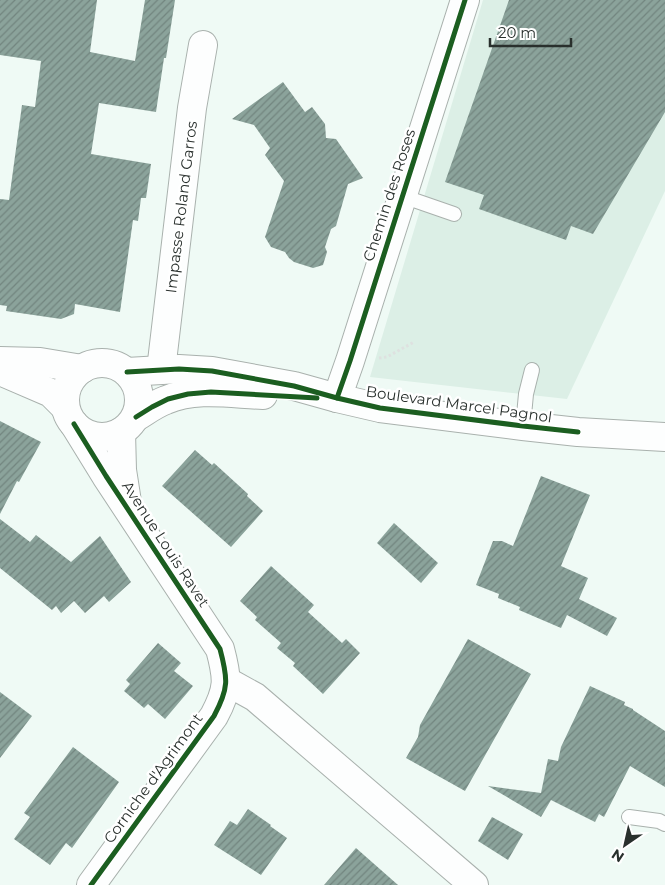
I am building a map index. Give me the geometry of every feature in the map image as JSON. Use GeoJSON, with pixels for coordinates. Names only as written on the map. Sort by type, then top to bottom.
{"type":"FeatureCollection","features":[{"type":"Feature","properties":{"kind":"street","name":"Chemin des Roses"},"geometry":{"type":"LineString","coordinates":[[337,398],[465,0]]}},
{"type":"Feature","properties":{"kind":"street","name":"Impasse Roland Garros"},"geometry":{"type":"LineString","coordinates":[[161,370],[192,108],[203,45]]}},
{"type":"Feature","properties":{"kind":"street"},"geometry":{"type":"LineString","coordinates":[[0,361],[40,362],[82,369]]}},
{"type":"Feature","properties":{"kind":"street"},"geometry":{"type":"LineString","coordinates":[[0,371],[51,393],[69,416],[84,433],[96,437],[109,437],[129,425],[140,405],[139,393],[135,382],[127,372],[117,366],[105,363],[93,364],[82,369],[71,379],[66,392],[69,416]]}},
{"type":"Feature","properties":{"kind":"street","name":"Boulevard Marcel Pagnol"},"geometry":{"type":"LineString","coordinates":[[127,372],[179,369],[212,372],[294,386],[380,408],[578,432],[665,437]]}},
{"type":"Feature","properties":{"kind":"street","name":"Boulevard Marcel Pagnol"},"geometry":{"type":"LineString","coordinates":[[129,425],[152,406],[168,399],[188,394],[211,392],[337,398]]}},
{"type":"Feature","properties":{"kind":"street","name":"Avenue Louis Ravet"},"geometry":{"type":"LineString","coordinates":[[69,416],[220,649],[226,681]]}},
{"type":"Feature","properties":{"kind":"street","name":"Avenue Louis Ravet"},"geometry":{"type":"LineString","coordinates":[[128,508],[122,470],[129,425]]}},
{"type":"Feature","properties":{"kind":"street"},"geometry":{"type":"LineString","coordinates":[[226,681],[255,697],[474,885]]}},
{"type":"Feature","properties":{"kind":"street","name":"Corniche d'Agrimont"},"geometry":{"type":"LineString","coordinates":[[91,885],[214,716],[223,699],[226,681]]}},
{"type":"Feature","properties":{"kind":"lane"},"geometry":{"type":"LineString","coordinates":[[402,196],[454,214]]}},
{"type":"Feature","properties":{"kind":"lane"},"geometry":{"type":"LineString","coordinates":[[523,426],[526,394],[532,370]]}},
{"type":"Feature","properties":{"kind":"lane"},"geometry":{"type":"LineString","coordinates":[[629,817],[659,820],[665,824]]}},
{"type":"Feature","properties":{"kind":"shaded area"},"geometry":{"type":"Polygon","coordinates":[[[483,0],[665,0],[665,191],[567,399],[370,377],[483,0]]]}},
{"type":"Feature","properties":{"kind":"building"},"geometry":{"type":"Polygon","coordinates":[[[0,0],[97,0],[90,52],[135,61],[145,0],[175,0],[156,112],[99,103],[91,154],[151,164],[146,198],[141,198],[138,221],[133,220],[120,312],[75,304],[74,314],[61,319],[6,311],[7,306],[0,305],[0,199],[9,200],[22,105],[35,107],[41,61],[0,55],[0,0]]]}},
{"type":"Feature","properties":{"kind":"building"},"geometry":{"type":"Polygon","coordinates":[[[509,0],[665,0],[665,112],[593,234],[571,226],[566,240],[479,209],[484,195],[445,182],[509,0]]]}},
{"type":"Feature","properties":{"kind":"building"},"geometry":{"type":"Polygon","coordinates":[[[283,82],[305,112],[312,107],[325,124],[326,138],[336,139],[363,178],[348,184],[336,226],[331,229],[325,247],[327,252],[323,265],[313,268],[294,262],[285,252],[271,247],[265,237],[284,181],[265,155],[270,148],[254,125],[232,119],[283,82]]]}},
{"type":"Feature","properties":{"kind":"building"},"geometry":{"type":"Polygon","coordinates":[[[0,421],[41,442],[19,482],[17,481],[0,514],[0,421]]]}},
{"type":"Feature","properties":{"kind":"building"},"geometry":{"type":"Polygon","coordinates":[[[195,450],[212,465],[214,463],[248,494],[247,496],[263,511],[231,547],[162,486],[195,450]]]}},
{"type":"Feature","properties":{"kind":"building"},"geometry":{"type":"Polygon","coordinates":[[[541,476],[590,495],[561,566],[588,578],[579,599],[617,618],[607,636],[567,615],[561,628],[519,610],[520,607],[498,598],[499,594],[476,585],[493,541],[502,541],[513,546],[541,476]]]}},
{"type":"Feature","properties":{"kind":"building"},"geometry":{"type":"Polygon","coordinates":[[[0,519],[30,542],[36,535],[71,562],[100,536],[131,582],[109,602],[104,596],[85,613],[74,601],[61,613],[56,606],[52,610],[0,568],[0,519]]]}},
{"type":"Feature","properties":{"kind":"building"},"geometry":{"type":"Polygon","coordinates":[[[394,523],[438,563],[421,583],[377,543],[394,523]]]}},
{"type":"Feature","properties":{"kind":"building"},"geometry":{"type":"Polygon","coordinates":[[[271,566],[314,605],[308,612],[342,643],[346,639],[360,653],[323,694],[293,666],[295,663],[277,648],[281,643],[255,620],[257,617],[240,601],[271,566]]]}},
{"type":"Feature","properties":{"kind":"building"},"geometry":{"type":"Polygon","coordinates":[[[468,639],[531,674],[465,791],[406,758],[418,737],[420,725],[468,639]]]}},
{"type":"Feature","properties":{"kind":"building"},"geometry":{"type":"Polygon","coordinates":[[[158,643],[181,663],[174,671],[193,686],[165,719],[148,704],[144,708],[124,691],[130,684],[126,680],[158,643]]]}},
{"type":"Feature","properties":{"kind":"building"},"geometry":{"type":"Polygon","coordinates":[[[590,686],[625,702],[624,705],[665,731],[665,787],[630,766],[604,817],[599,814],[595,822],[551,800],[541,817],[488,786],[541,793],[548,759],[558,761],[561,747],[590,686]]]}},
{"type":"Feature","properties":{"kind":"building"},"geometry":{"type":"Polygon","coordinates":[[[0,692],[32,716],[0,758],[0,692]]]}},
{"type":"Feature","properties":{"kind":"building"},"geometry":{"type":"Polygon","coordinates":[[[73,747],[119,782],[72,848],[66,843],[50,865],[14,839],[30,817],[24,813],[73,747]]]}},
{"type":"Feature","properties":{"kind":"building"},"geometry":{"type":"Polygon","coordinates":[[[248,809],[287,838],[261,875],[214,845],[230,821],[237,825],[248,809]]]}},
{"type":"Feature","properties":{"kind":"building"},"geometry":{"type":"Polygon","coordinates":[[[492,817],[523,834],[508,860],[478,841],[492,817]]]}},
{"type":"Feature","properties":{"kind":"building"},"geometry":{"type":"Polygon","coordinates":[[[356,848],[398,885],[324,885],[356,848]]]}},
{"type":"Feature","properties":{"kind":"cycle path"},"geometry":{"type":"LineString","coordinates":[[337,398],[465,0]]}},
{"type":"Feature","properties":{"kind":"cycle path"},"geometry":{"type":"LineString","coordinates":[[127,372],[179,369],[212,371],[294,386],[380,408],[578,432]]}},
{"type":"Feature","properties":{"kind":"cycle path"},"geometry":{"type":"LineString","coordinates":[[136,417],[168,399],[188,394],[211,392],[317,398]]}},
{"type":"Feature","properties":{"kind":"cycle path"},"geometry":{"type":"LineString","coordinates":[[74,424],[220,649],[226,676],[225,690],[214,716],[91,885]]}}]}
